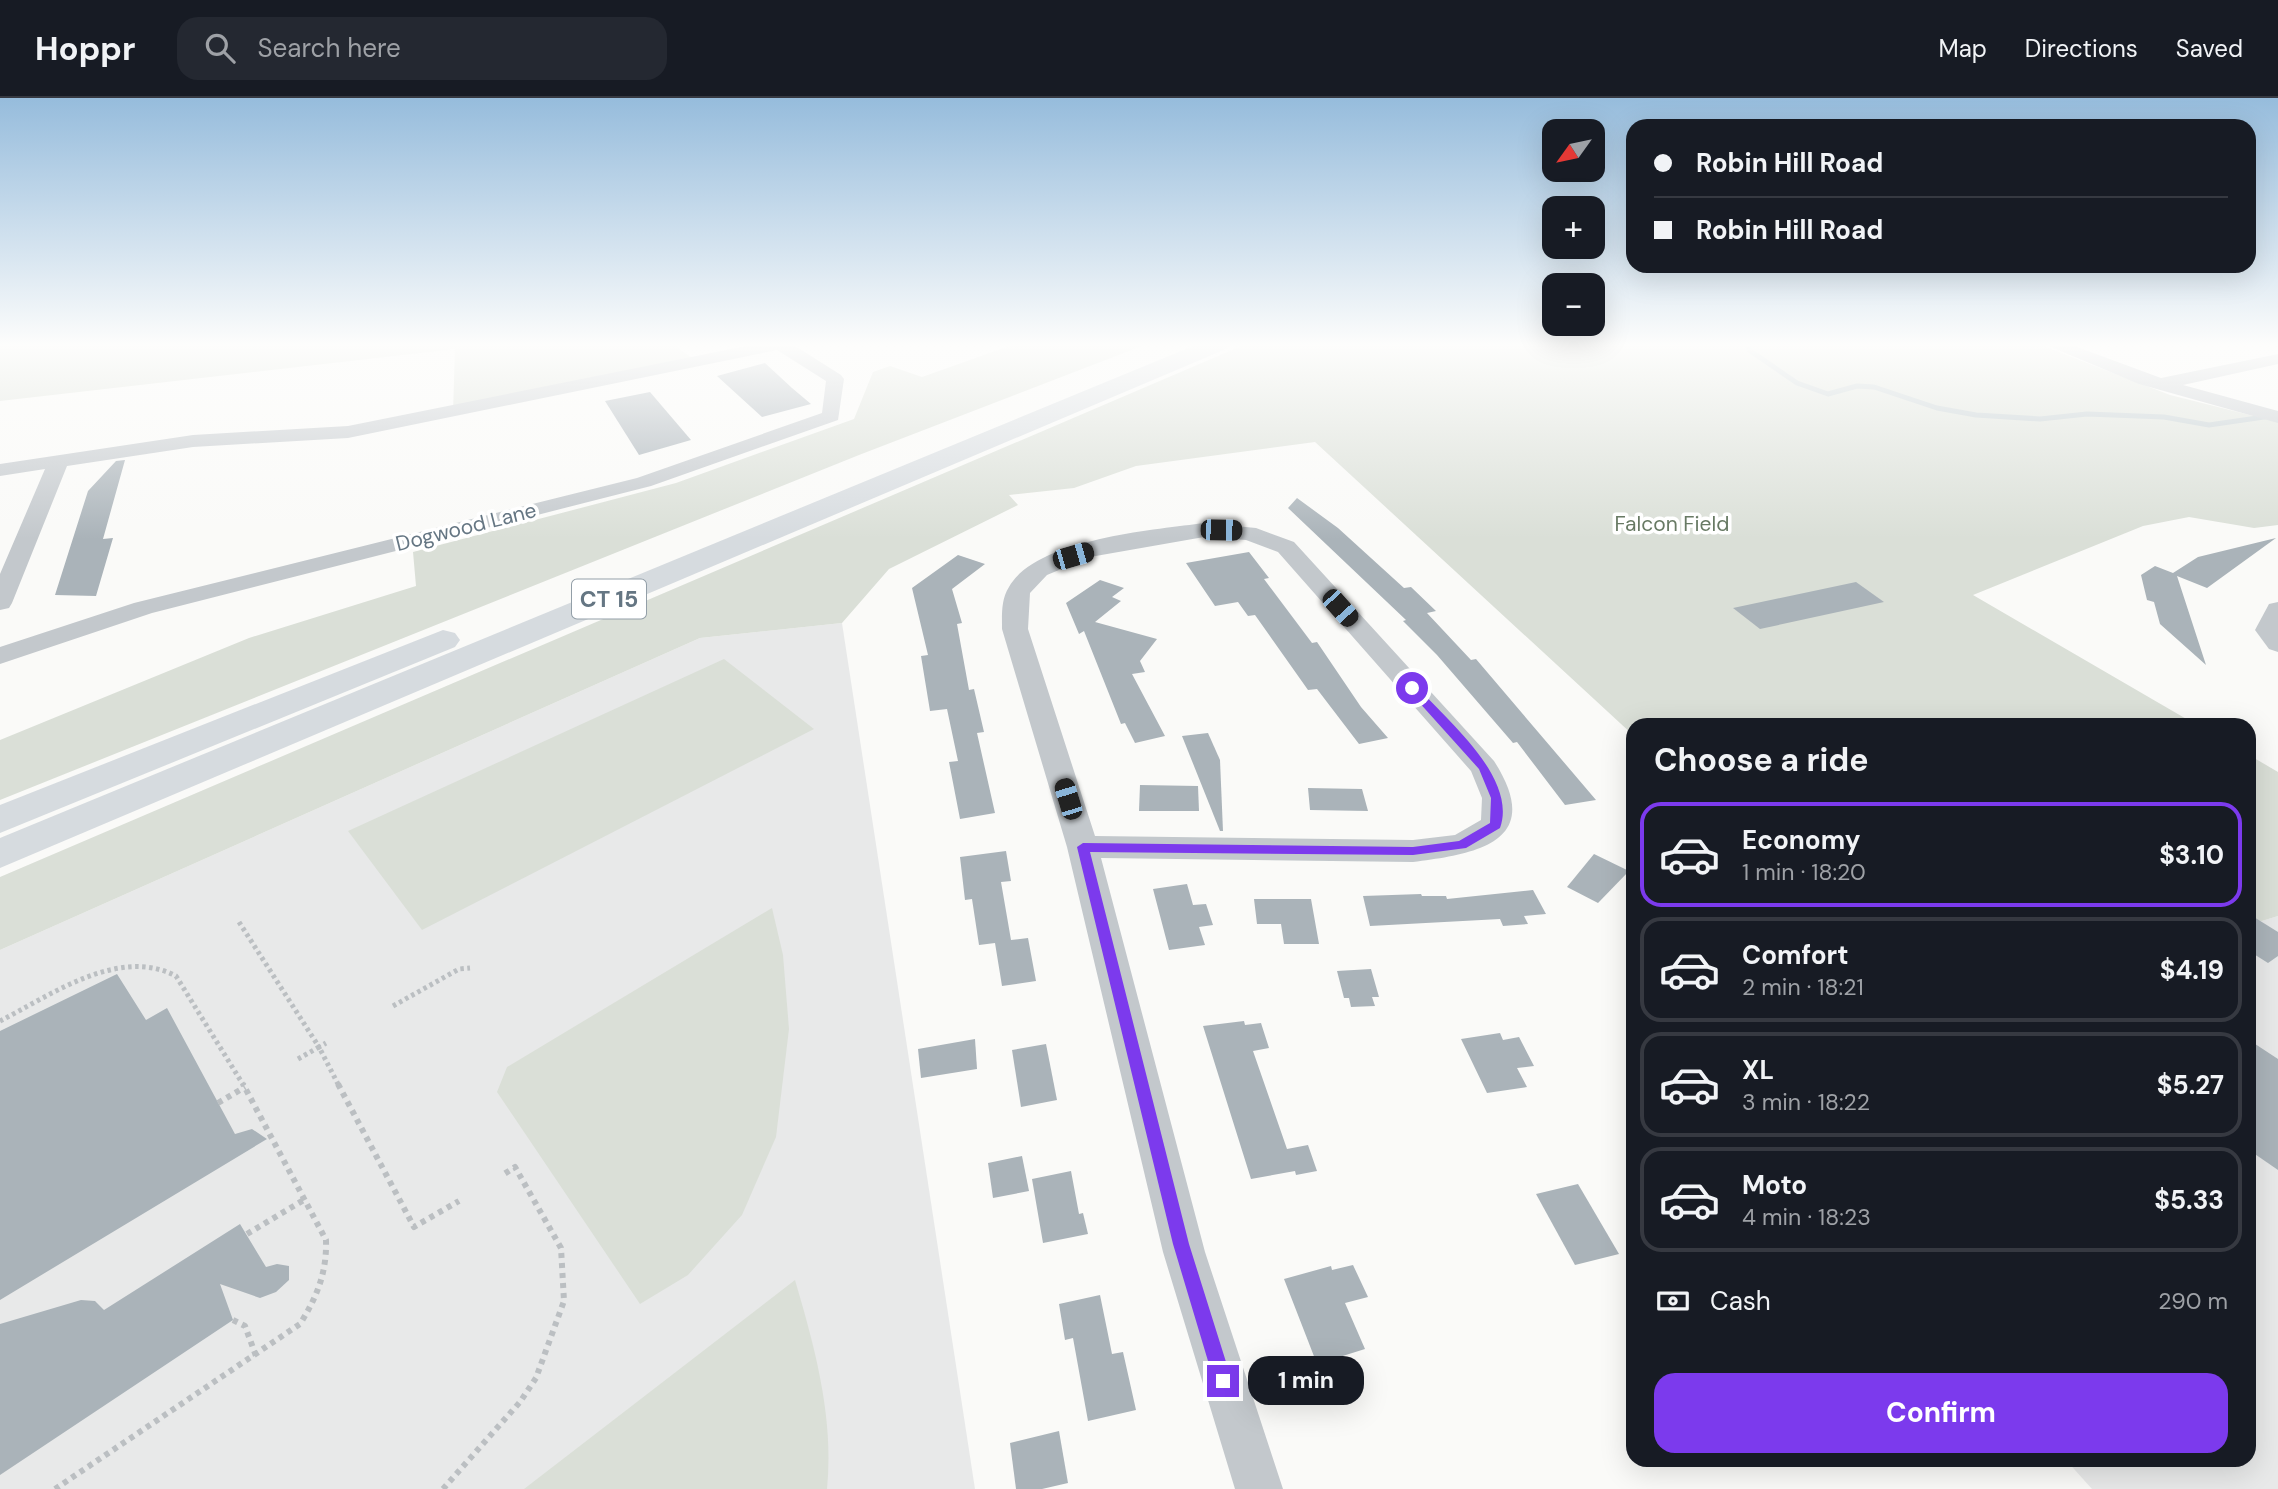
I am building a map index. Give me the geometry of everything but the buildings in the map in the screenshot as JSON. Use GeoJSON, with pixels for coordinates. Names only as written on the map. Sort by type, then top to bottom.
{"type":"FeatureCollection","features":[{"type":"Feature","properties":{"kind":"highway","name":"CT 15"},"geometry":{"type":"LineString","coordinates":[[0,820],[1016,409]]}},
{"type":"Feature","properties":{"kind":"highway","name":"CT 15"},"geometry":{"type":"LineString","coordinates":[[0,854],[1063,409]]}},
{"type":"Feature","properties":{"kind":"street"},"geometry":{"type":"LineString","coordinates":[[0,470],[193,441],[348,432],[463,409]]}},
{"type":"Feature","properties":{"kind":"street","name":"Dogwood Lane"},"geometry":{"type":"LineString","coordinates":[[0,656],[144,608],[644,482],[831,416],[832,409]]}},
{"type":"Feature","properties":{"kind":"street"},"geometry":{"type":"LineString","coordinates":[[2243,409],[2278,417]]}},
{"type":"Feature","properties":{"kind":"street"},"geometry":{"type":"LineString","coordinates":[[0,603],[59,460]]}},
{"type":"Feature","properties":{"kind":"street"},"geometry":{"type":"LineString","coordinates":[[1083,847],[1413,851],[1462,845],[1496,825],[1497,798],[1484,768],[1286,547],[1266,536],[1238,531],[1204,530],[1147,538],[1052,562],[1024,582],[1015,601],[1015,629],[1083,847],[1181,1244],[1259,1489]]}},
{"type":"Feature","properties":{"kind":"street"},"geometry":{"type":"LineString","coordinates":[[2278,609],[2268,630],[2278,645]]}},
{"type":"Feature","properties":{"kind":"path"},"geometry":{"type":"LineString","coordinates":[[239,922],[323,1045],[414,1227],[459,1201]]}},
{"type":"Feature","properties":{"kind":"path"},"geometry":{"type":"LineString","coordinates":[[0,1021],[105,971],[130,964],[166,967],[176,976],[245,1087],[307,1198],[326,1240],[328,1259],[324,1279],[316,1301],[300,1324],[55,1489]]}},
{"type":"Feature","properties":{"kind":"path"},"geometry":{"type":"LineString","coordinates":[[393,1006],[458,969],[470,968]]}},
{"type":"Feature","properties":{"kind":"path"},"geometry":{"type":"LineString","coordinates":[[298,1059],[323,1045]]}},
{"type":"Feature","properties":{"kind":"path"},"geometry":{"type":"LineString","coordinates":[[218,1103],[245,1087]]}},
{"type":"Feature","properties":{"kind":"path"},"geometry":{"type":"LineString","coordinates":[[443,1489],[520,1402],[536,1378],[564,1301],[561,1248],[515,1167],[501,1176]]}},
{"type":"Feature","properties":{"kind":"path"},"geometry":{"type":"LineString","coordinates":[[247,1234],[307,1198]]}},
{"type":"Feature","properties":{"kind":"path"},"geometry":{"type":"LineString","coordinates":[[233,1320],[245,1326],[256,1356]]}},
{"type":"Feature","properties":{"kind":"shaded area"},"geometry":{"type":"Polygon","coordinates":[[[842,623],[975,1489],[0,1489],[0,950],[700,638],[842,623]]]}},
{"type":"Feature","properties":{"kind":"shaded area"},"geometry":{"type":"Polygon","coordinates":[[[2278,916],[2278,1489],[2092,1489],[2072,1467],[2256,1467],[2256,923],[2278,916]]]}},
{"type":"Feature","properties":{"kind":"green space"},"geometry":{"type":"Polygon","coordinates":[[[858,409],[979,409],[0,800],[0,740],[249,638],[416,586],[413,552],[676,483],[854,419],[858,409]]]}},
{"type":"Feature","properties":{"kind":"green space","name":"Falcon Field"},"geometry":{"type":"Polygon","coordinates":[[[1094,409],[2226,409],[2278,422],[2278,525],[2254,528],[2189,517],[2143,526],[1973,595],[2185,718],[1626,718],[1626,729],[1315,442],[1136,466],[1074,488],[1009,495],[1018,505],[889,569],[842,623],[700,638],[0,950],[0,877],[1094,409]]]}},
{"type":"Feature","properties":{"kind":"green space"},"geometry":{"type":"Polygon","coordinates":[[[724,659],[814,729],[422,930],[348,831],[724,659]]]}},
{"type":"Feature","properties":{"kind":"green space"},"geometry":{"type":"Polygon","coordinates":[[[2256,759],[2278,772],[2278,916],[2256,923],[2256,759]]]}},
{"type":"Feature","properties":{"kind":"green space"},"geometry":{"type":"Polygon","coordinates":[[[772,908],[783,955],[789,1029],[776,1137],[742,1215],[688,1275],[640,1304],[497,1092],[507,1067],[772,908]]]}},
{"type":"Feature","properties":{"kind":"green space"},"geometry":{"type":"Polygon","coordinates":[[[795,1280],[821,1383],[828,1436],[827,1489],[524,1489],[795,1280]]]}},
{"type":"Feature","properties":{"kind":"waterway"},"geometry":{"type":"LineString","coordinates":[[1942,409],[1976,415],[2040,419],[2087,414],[2164,417],[2209,425],[2278,415]]}},
{"type":"Feature","properties":{"kind":"route"},"geometry":{"type":"LineString","coordinates":[[1223,1381],[1181,1244],[1083,847],[1413,851],[1462,845],[1496,825],[1497,798],[1484,768],[1412,688]]}}]}
